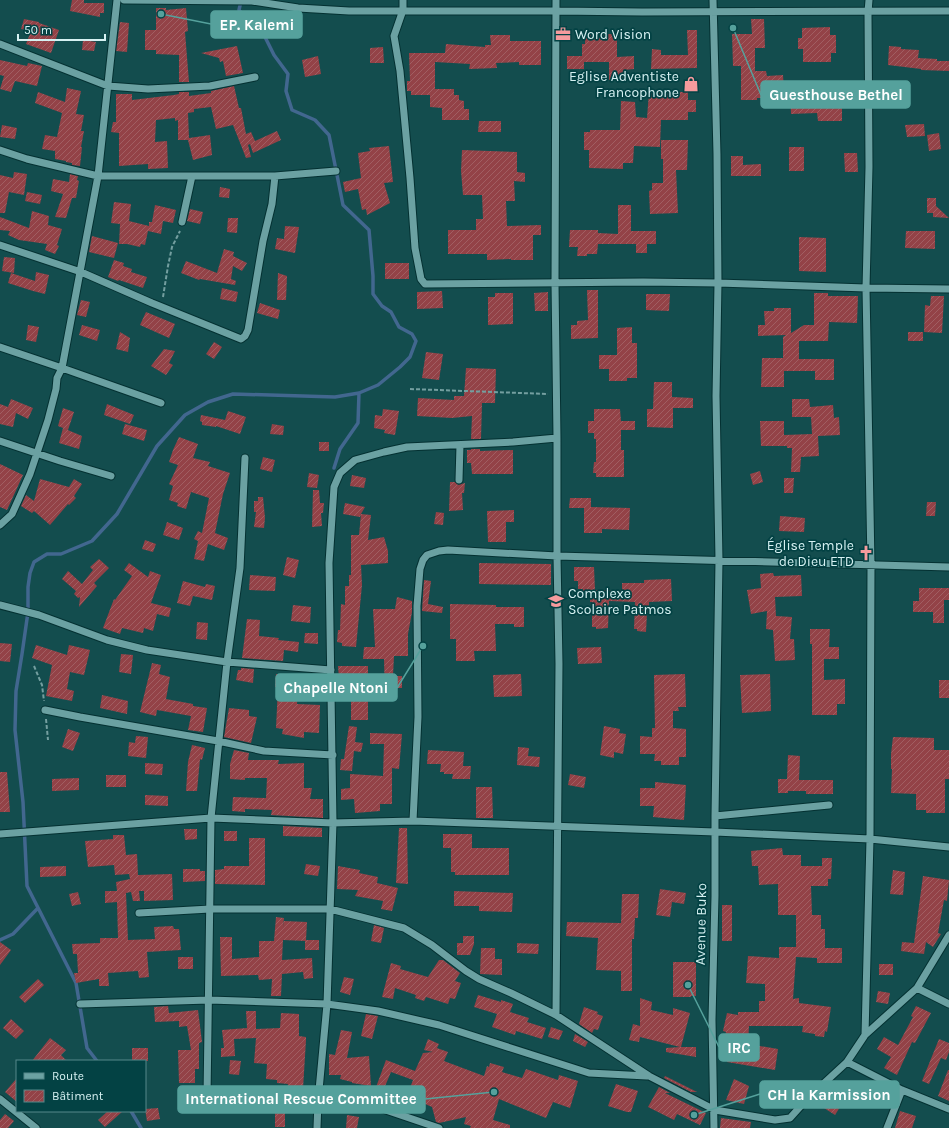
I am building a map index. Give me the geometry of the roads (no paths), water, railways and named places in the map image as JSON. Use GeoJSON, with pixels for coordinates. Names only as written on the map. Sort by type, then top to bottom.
{"type":"FeatureCollection","features":[{"type":"Feature","properties":{"kind":"street"},"geometry":{"type":"LineString","coordinates":[[0,525],[12,514],[30,474],[48,420],[56,389],[57,378],[62,368],[98,176],[117,0]]}},
{"type":"Feature","properties":{"kind":"street"},"geometry":{"type":"LineString","coordinates":[[124,0],[252,1],[298,8],[348,10],[642,12],[949,11]]}},
{"type":"Feature","properties":{"kind":"street"},"geometry":{"type":"LineString","coordinates":[[403,0],[403,10],[394,36],[401,86],[415,248],[421,279],[425,284],[643,282],[866,288],[949,288]]}},
{"type":"Feature","properties":{"kind":"street"},"geometry":{"type":"LineString","coordinates":[[556,0],[555,283],[558,438],[557,556],[559,664],[556,1015]]}},
{"type":"Feature","properties":{"kind":"street","name":"Avenue Buko"},"geometry":{"type":"LineString","coordinates":[[713,0],[712,11],[717,154],[718,283],[716,396],[719,560],[712,1020],[715,1110],[714,1128]]}},
{"type":"Feature","properties":{"kind":"street"},"geometry":{"type":"LineString","coordinates":[[865,1035],[870,839],[872,565],[866,288],[869,167],[869,0]]}},
{"type":"Feature","properties":{"kind":"street"},"geometry":{"type":"LineString","coordinates":[[0,44],[108,86],[148,89],[210,86],[255,77]]}},
{"type":"Feature","properties":{"kind":"street"},"geometry":{"type":"LineString","coordinates":[[0,150],[27,159],[98,176],[275,176],[336,171]]}},
{"type":"Feature","properties":{"kind":"street"},"geometry":{"type":"LineString","coordinates":[[182,222],[192,176]]}},
{"type":"Feature","properties":{"kind":"street"},"geometry":{"type":"LineString","coordinates":[[0,245],[81,272],[241,339],[245,336],[248,330],[263,241],[272,204],[275,176]]}},
{"type":"Feature","properties":{"kind":"street"},"geometry":{"type":"LineString","coordinates":[[0,347],[161,403]]}},
{"type":"Feature","properties":{"kind":"street"},"geometry":{"type":"LineString","coordinates":[[317,1128],[327,1004],[333,823],[329,563],[334,487],[340,473],[355,460],[384,452],[407,447],[558,438]]}},
{"type":"Feature","properties":{"kind":"street"},"geometry":{"type":"LineString","coordinates":[[0,441],[60,462],[110,476]]}},
{"type":"Feature","properties":{"kind":"street"},"geometry":{"type":"LineString","coordinates":[[459,480],[460,444]]}},
{"type":"Feature","properties":{"kind":"street"},"geometry":{"type":"LineString","coordinates":[[245,458],[240,568],[227,662],[211,818],[207,1097],[211,1100],[365,1103],[440,1128]]}},
{"type":"Feature","properties":{"kind":"street"},"geometry":{"type":"LineString","coordinates":[[413,821],[418,717],[417,606],[420,569],[423,560],[427,555],[448,550],[557,556],[949,567]]}},
{"type":"Feature","properties":{"kind":"street"},"geometry":{"type":"LineString","coordinates":[[0,605],[39,615],[107,640],[147,650],[227,662],[330,670]]}},
{"type":"Feature","properties":{"kind":"street"},"geometry":{"type":"LineString","coordinates":[[45,710],[218,741],[264,751],[333,756]]}},
{"type":"Feature","properties":{"kind":"street"},"geometry":{"type":"LineString","coordinates":[[715,816],[829,805]]}},
{"type":"Feature","properties":{"kind":"street"},"geometry":{"type":"LineString","coordinates":[[0,834],[211,818],[333,823],[413,821],[715,832],[870,839],[949,847]]}},
{"type":"Feature","properties":{"kind":"street"},"geometry":{"type":"LineString","coordinates":[[139,913],[210,909],[330,909],[404,928],[432,945],[479,979],[556,1015],[649,1076],[715,1110],[775,1120],[790,1118],[808,1098],[847,1062],[865,1035],[917,988],[949,935]]}},
{"type":"Feature","properties":{"kind":"street"},"geometry":{"type":"LineString","coordinates":[[917,988],[949,1004]]}},
{"type":"Feature","properties":{"kind":"street"},"geometry":{"type":"LineString","coordinates":[[80,1004],[209,1000],[327,1004],[378,1011],[439,1025],[589,1073],[649,1076]]}},
{"type":"Feature","properties":{"kind":"street"},"geometry":{"type":"LineString","coordinates":[[847,1062],[902,1090],[949,1109]]}},
{"type":"Feature","properties":{"kind":"street"},"geometry":{"type":"LineString","coordinates":[[887,1128],[902,1090]]}},
{"type":"Feature","properties":{"kind":"street"},"geometry":{"type":"LineString","coordinates":[[0,1099],[16,1112]]}},
{"type":"Feature","properties":{"kind":"street"},"geometry":{"type":"LineString","coordinates":[[16,1112],[36,1128]]}},
{"type":"Feature","properties":{"kind":"waterway"},"geometry":{"type":"LineString","coordinates":[[96,1060],[87,1048],[76,983],[27,886],[23,802],[15,730],[16,691],[28,612],[28,587],[30,573],[34,562],[47,554],[61,554],[92,541],[117,514],[157,446],[185,415],[208,402],[233,394],[335,397],[359,393],[378,385],[400,367],[410,357],[416,341],[412,334],[399,327],[391,312],[382,306],[373,294],[369,230],[343,205],[329,135],[315,120],[292,110],[286,91],[288,74],[274,55],[263,33],[252,26],[239,10],[241,1]]}},
{"type":"Feature","properties":{"kind":"waterway"},"geometry":{"type":"LineString","coordinates":[[334,468],[340,449],[358,423],[359,393]]}},
{"type":"Feature","properties":{"kind":"waterway"},"geometry":{"type":"LineString","coordinates":[[0,940],[13,934],[38,908]]}},
{"type":"Feature","properties":{"kind":"waterway"},"geometry":{"type":"LineString","coordinates":[[132,1112],[141,1128]]}},
{"type":"Feature","properties":{"kind":"place","name":"EP. Kalemi"},"geometry":{"type":"Point","coordinates":[161,14]}},
{"type":"Feature","properties":{"kind":"place","name":"Guesthouse Bethel"},"geometry":{"type":"Point","coordinates":[733,28]}},
{"type":"Feature","properties":{"kind":"place","name":"Word Vision"},"geometry":{"type":"Point","coordinates":[563,34]}},
{"type":"Feature","properties":{"kind":"place","name":"Eglise Adventiste Francophone"},"geometry":{"type":"Point","coordinates":[691,84]}},
{"type":"Feature","properties":{"kind":"place","name":"Église Temple de Dieu ETD"},"geometry":{"type":"Point","coordinates":[866,553]}},
{"type":"Feature","properties":{"kind":"place","name":"Complexe Scolaire Patmos"},"geometry":{"type":"Point","coordinates":[556,601]}},
{"type":"Feature","properties":{"kind":"place","name":"Chapelle Ntoni"},"geometry":{"type":"Point","coordinates":[423,646]}},
{"type":"Feature","properties":{"kind":"place","name":"IRC"},"geometry":{"type":"Point","coordinates":[688,985]}},
{"type":"Feature","properties":{"kind":"place","name":"International Rescue Committee"},"geometry":{"type":"Point","coordinates":[494,1092]}},
{"type":"Feature","properties":{"kind":"place","name":"CH la Karmission"},"geometry":{"type":"Point","coordinates":[694,1115]}}]}
